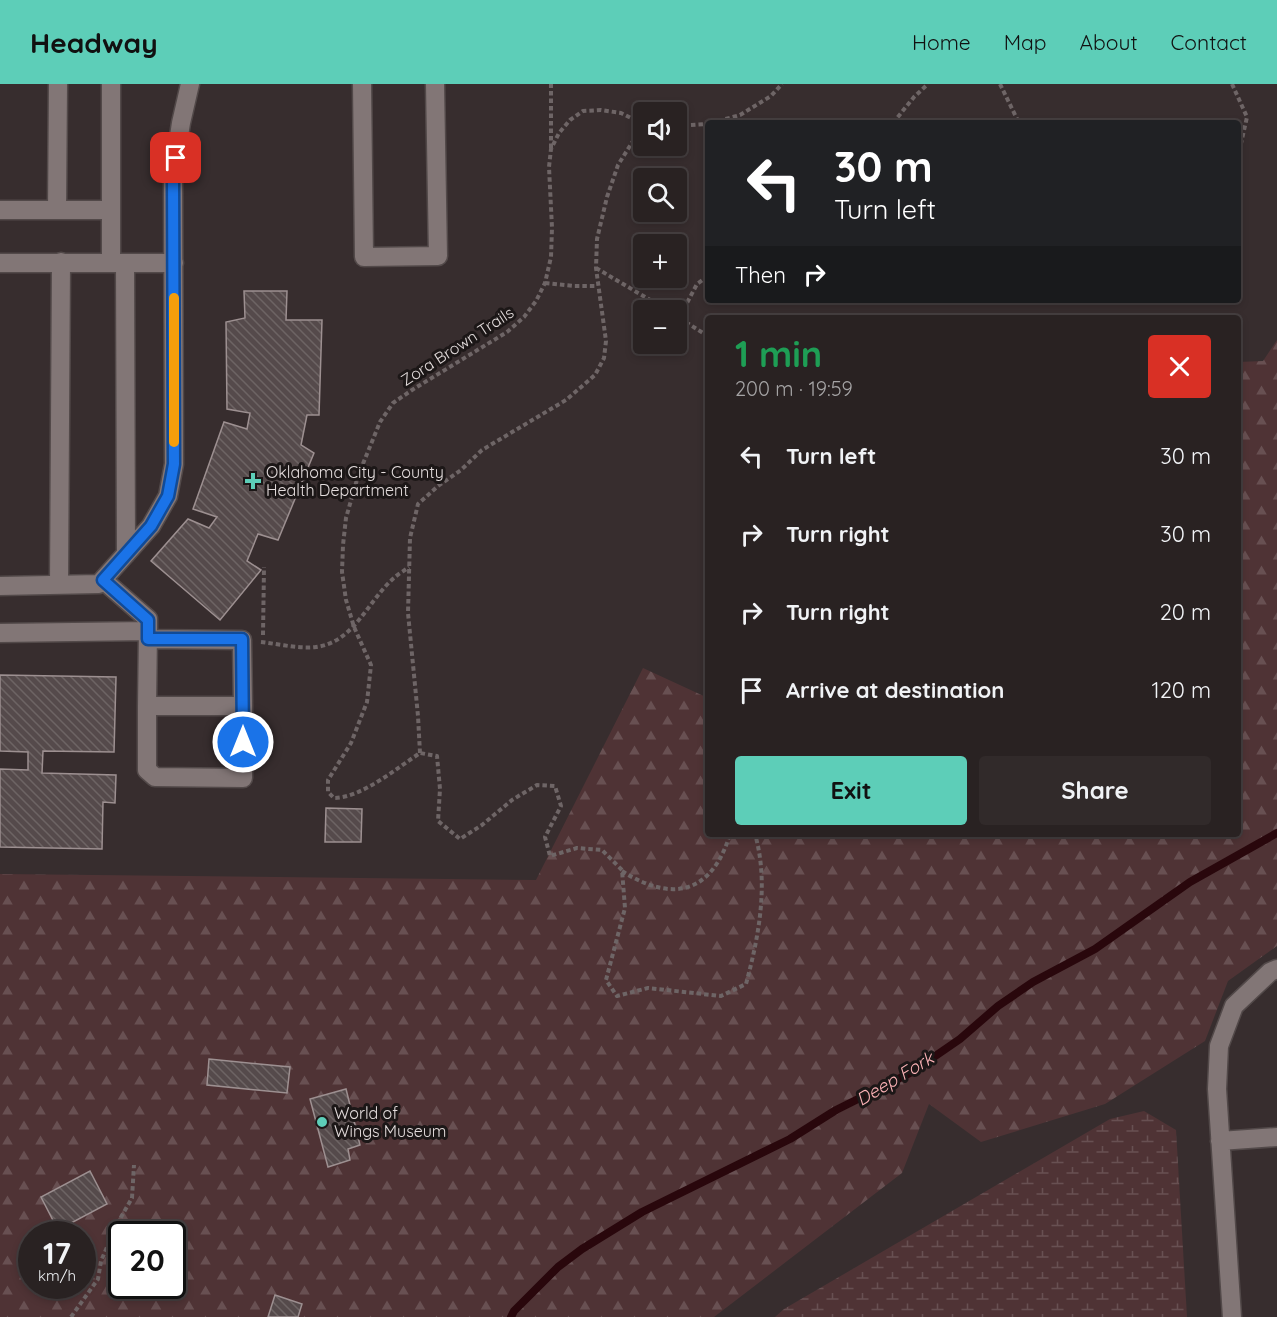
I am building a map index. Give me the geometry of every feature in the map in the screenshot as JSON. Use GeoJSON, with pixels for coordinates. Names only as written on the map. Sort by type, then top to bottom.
{"type":"FeatureCollection","features":[{"type":"Feature","properties":{"kind":"lane"},"geometry":{"type":"LineString","coordinates":[[57,210],[58,84]]}},
{"type":"Feature","properties":{"kind":"lane"},"geometry":{"type":"LineString","coordinates":[[111,84],[111,210],[118,262],[126,554]]}},
{"type":"Feature","properties":{"kind":"lane"},"geometry":{"type":"LineString","coordinates":[[0,585],[99,584],[151,526],[168,496],[174,464],[173,175],[190,84]]}},
{"type":"Feature","properties":{"kind":"lane"},"geometry":{"type":"LineString","coordinates":[[362,84],[364,257],[438,256],[435,84]]}},
{"type":"Feature","properties":{"kind":"lane"},"geometry":{"type":"LineString","coordinates":[[0,210],[111,210]]}},
{"type":"Feature","properties":{"kind":"lane"},"geometry":{"type":"LineString","coordinates":[[59,585],[61,262]]}},
{"type":"Feature","properties":{"kind":"lane"},"geometry":{"type":"LineString","coordinates":[[0,263],[174,263]]}},
{"type":"Feature","properties":{"kind":"lane"},"geometry":{"type":"LineString","coordinates":[[0,633],[148,635],[242,639],[243,778],[155,777],[147,770],[147,706],[148,635],[148,620],[103,580]]}},
{"type":"Feature","properties":{"kind":"lane"},"geometry":{"type":"LineString","coordinates":[[147,706],[243,706]]}},
{"type":"Feature","properties":{"kind":"lane"},"geometry":{"type":"LineString","coordinates":[[1232,1317],[1217,1089],[1219,1046],[1234,1005],[1270,972],[1277,969]]}},
{"type":"Feature","properties":{"kind":"lane"},"geometry":{"type":"LineString","coordinates":[[1220,1141],[1277,1137]]}},
{"type":"Feature","properties":{"kind":"path"},"geometry":{"type":"LineString","coordinates":[[551,84],[551,149]]}},
{"type":"Feature","properties":{"kind":"path"},"geometry":{"type":"LineString","coordinates":[[721,120],[740,115],[771,96],[782,84]]}},
{"type":"Feature","properties":{"kind":"path"},"geometry":{"type":"LineString","coordinates":[[895,120],[928,84]]}},
{"type":"Feature","properties":{"kind":"path"},"geometry":{"type":"LineString","coordinates":[[1000,84],[1018,120]]}},
{"type":"Feature","properties":{"kind":"path"},"geometry":{"type":"LineString","coordinates":[[1232,84],[1247,117],[1241,144]]}},
{"type":"Feature","properties":{"kind":"path","name":"Zora Brown Trails"},"geometry":{"type":"LineString","coordinates":[[633,118],[621,113],[601,110],[583,111],[570,120],[551,149],[549,167],[551,257],[545,283],[536,301],[507,332],[393,403],[380,422],[358,476],[346,518],[342,573],[346,600],[370,666],[367,702],[351,743],[328,780],[328,792],[334,798],[352,795],[380,780],[420,753],[408,613],[410,538],[418,504],[482,450],[566,400],[595,375],[604,358],[606,341],[597,286],[597,239],[607,197],[618,165],[633,141]]}},
{"type":"Feature","properties":{"kind":"path"},"geometry":{"type":"LineString","coordinates":[[687,125],[705,123]]}},
{"type":"Feature","properties":{"kind":"path"},"geometry":{"type":"LineString","coordinates":[[596,268],[650,300]]}},
{"type":"Feature","properties":{"kind":"path"},"geometry":{"type":"LineString","coordinates":[[687,300],[696,284],[705,278]]}},
{"type":"Feature","properties":{"kind":"path"},"geometry":{"type":"LineString","coordinates":[[545,283],[597,286]]}},
{"type":"Feature","properties":{"kind":"path"},"geometry":{"type":"LineString","coordinates":[[687,323],[705,334]]}},
{"type":"Feature","properties":{"kind":"path"},"geometry":{"type":"LineString","coordinates":[[263,642],[264,567]]}},
{"type":"Feature","properties":{"kind":"path"},"geometry":{"type":"LineString","coordinates":[[242,639],[303,647],[317,647],[331,643],[354,627],[393,578],[409,567]]}},
{"type":"Feature","properties":{"kind":"path"},"geometry":{"type":"LineString","coordinates":[[420,753],[437,756],[440,789],[438,821],[460,839],[482,825],[512,800],[537,785],[555,786],[561,806],[544,837],[550,856],[577,848],[602,850],[622,870],[637,881],[651,886],[667,890],[681,890],[693,886],[711,872],[726,847],[729,837]]}},
{"type":"Feature","properties":{"kind":"path"},"geometry":{"type":"LineString","coordinates":[[622,870],[625,908],[606,980],[616,996],[648,988],[721,996],[746,984],[754,955],[762,897],[762,873],[756,837]]}},
{"type":"Feature","properties":{"kind":"path"},"geometry":{"type":"LineString","coordinates":[[71,1317],[98,1279],[101,1261],[117,1224],[132,1198],[134,1165]]}},
{"type":"Feature","properties":{"kind":"green space"},"geometry":{"type":"Polygon","coordinates":[[[1277,340],[1277,946],[1228,981],[1205,1041],[1105,1104],[981,1142],[929,1104],[902,1173],[714,1317],[0,1317],[0,874],[536,880],[643,668],[705,697],[705,837],[1241,837],[1241,362],[1263,361],[1277,340]]]}},
{"type":"Feature","properties":{"kind":"green space"},"geometry":{"type":"Polygon","coordinates":[[[1144,1111],[1176,1130],[1187,1317],[775,1317],[784,1309],[1110,1119],[1144,1111]]]}},
{"type":"Feature","properties":{"kind":"building","name":"Oklahoma City - County Health Department"},"geometry":{"type":"Polygon","coordinates":[[[244,291],[287,291],[286,320],[322,320],[319,415],[307,415],[301,445],[314,453],[278,540],[258,534],[247,561],[261,570],[220,620],[151,561],[188,519],[209,528],[217,517],[193,509],[224,422],[247,429],[250,413],[227,409],[226,322],[245,318],[244,291]]]}},
{"type":"Feature","properties":{"kind":"building"},"geometry":{"type":"Polygon","coordinates":[[[0,675],[116,677],[114,752],[43,751],[42,773],[116,775],[115,803],[103,802],[102,849],[0,847],[0,769],[28,770],[28,752],[0,751],[0,675]]]}},
{"type":"Feature","properties":{"kind":"building"},"geometry":{"type":"Polygon","coordinates":[[[326,808],[362,809],[361,842],[325,842],[326,808]]]}},
{"type":"Feature","properties":{"kind":"building"},"geometry":{"type":"Polygon","coordinates":[[[209,1059],[290,1067],[287,1093],[207,1085],[209,1059]]]}},
{"type":"Feature","properties":{"kind":"building"},"geometry":{"type":"Polygon","coordinates":[[[346,1089],[360,1145],[348,1149],[350,1160],[328,1167],[310,1099],[346,1089]]]}},
{"type":"Feature","properties":{"kind":"building"},"geometry":{"type":"Polygon","coordinates":[[[90,1171],[107,1204],[75,1221],[53,1221],[41,1197],[90,1171]]]}},
{"type":"Feature","properties":{"kind":"building"},"geometry":{"type":"Polygon","coordinates":[[[275,1295],[302,1304],[298,1317],[268,1317],[275,1295]]]}},
{"type":"Feature","properties":{"kind":"waterway","name":"Deep Fork"},"geometry":{"type":"LineString","coordinates":[[511,1317],[514,1311],[558,1267],[582,1249],[642,1212],[790,1139],[836,1110],[912,1072],[960,1039],[998,1006],[1033,982],[1095,949],[1190,882],[1277,833]]}},
{"type":"Feature","properties":{"kind":"slow traffic"},"geometry":{"type":"LineString","coordinates":[[174,298],[174,442]]}},
{"type":"Feature","properties":{"kind":"place","name":"Oklahoma City - County Health Department"},"geometry":{"type":"Point","coordinates":[253,481]}},
{"type":"Feature","properties":{"kind":"place","name":"World of Wings Museum"},"geometry":{"type":"Point","coordinates":[322,1122]}},
{"type":"Feature","properties":{"kind":"route"},"geometry":{"type":"LineString","coordinates":[[176,158],[173,175],[174,464],[168,496],[151,526],[103,580],[148,620],[148,639],[242,639],[243,742]]}}]}
